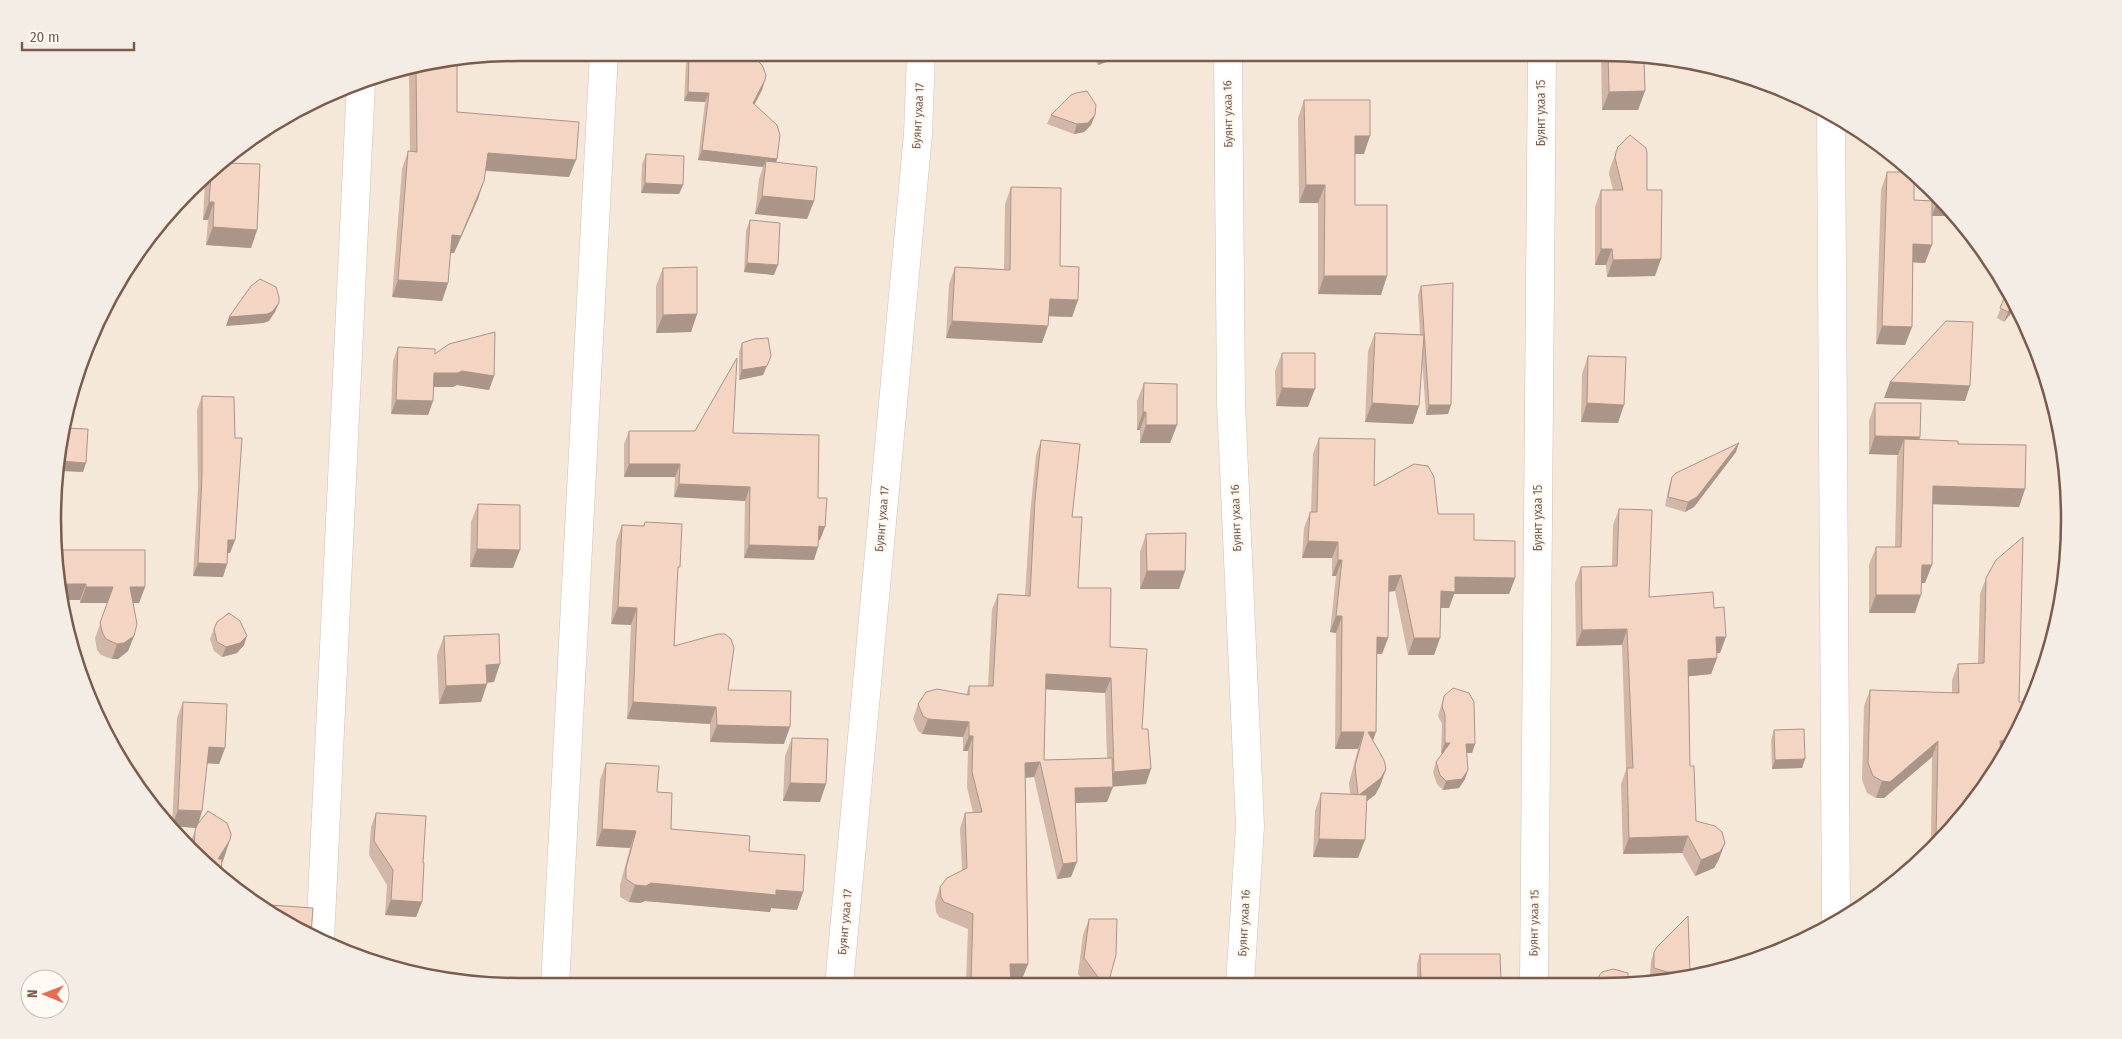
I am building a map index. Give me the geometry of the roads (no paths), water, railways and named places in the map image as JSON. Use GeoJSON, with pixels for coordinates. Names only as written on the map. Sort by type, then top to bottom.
{"type":"FeatureCollection","features":[{"type":"Feature","properties":{"kind":"street"},"geometry":{"type":"LineString","coordinates":[[555,978],[604,61]]}},
{"type":"Feature","properties":{"kind":"street","name":"Буянт ухаа 17"},"geometry":{"type":"LineString","coordinates":[[840,978],[918,134],[921,61]]}},
{"type":"Feature","properties":{"kind":"street","name":"Буянт ухаа 16"},"geometry":{"type":"LineString","coordinates":[[1228,61],[1232,402],[1250,826],[1240,978]]}},
{"type":"Feature","properties":{"kind":"street","name":"Буянт ухаа 15"},"geometry":{"type":"LineString","coordinates":[[1534,978],[1542,61]]}},
{"type":"Feature","properties":{"kind":"street"},"geometry":{"type":"LineString","coordinates":[[320,932],[361,90]]}},
{"type":"Feature","properties":{"kind":"street"},"geometry":{"type":"LineString","coordinates":[[1831,123],[1836,914]]}}]}
